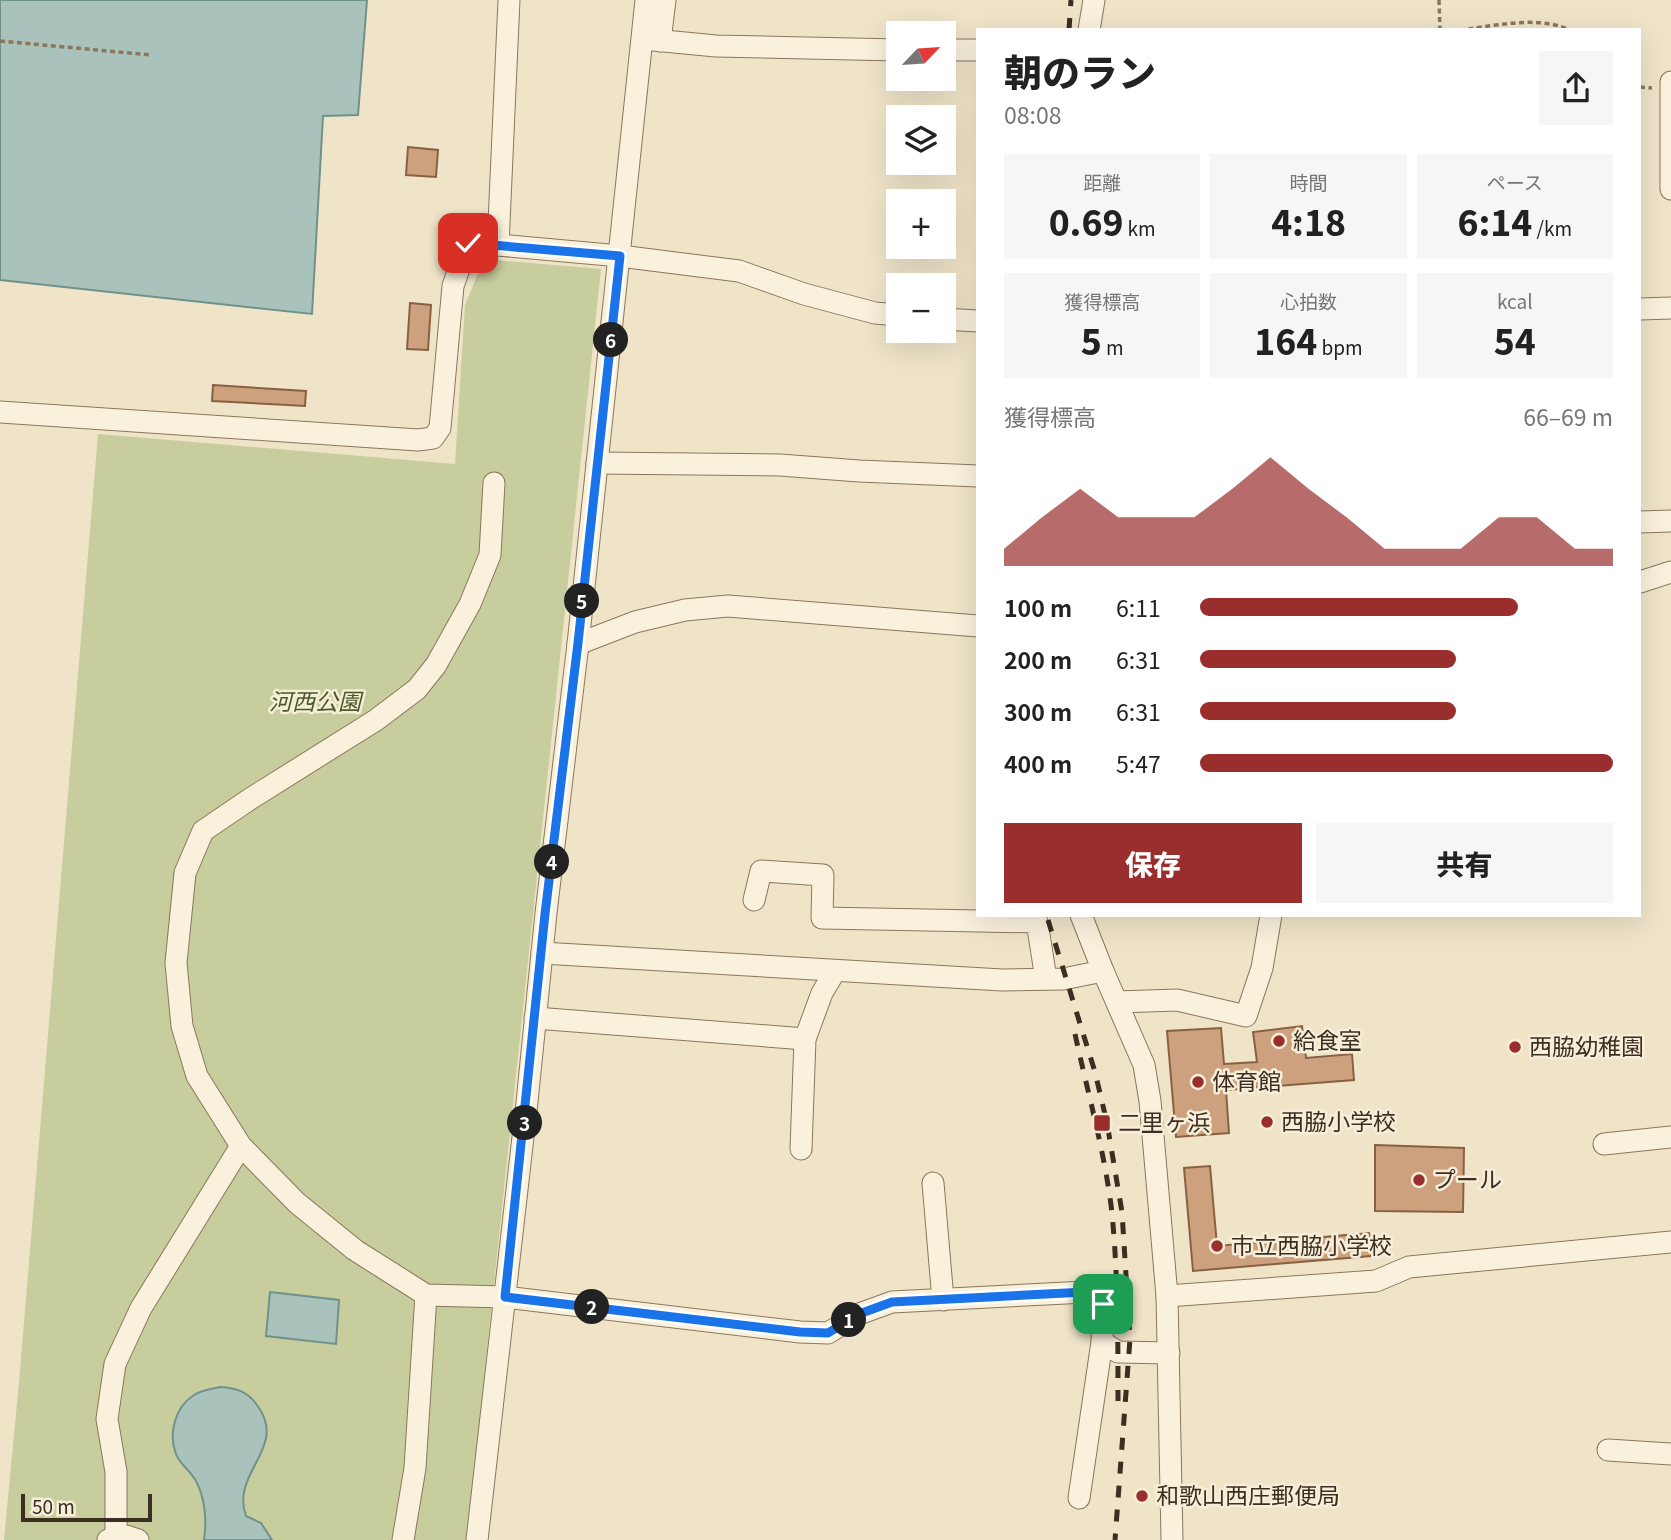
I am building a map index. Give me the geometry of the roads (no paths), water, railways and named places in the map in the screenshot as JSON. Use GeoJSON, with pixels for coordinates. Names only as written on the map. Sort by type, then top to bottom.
{"type":"FeatureCollection","features":[{"type":"Feature","properties":{"kind":"street"},"geometry":{"type":"LineString","coordinates":[[498,245],[509,0]]}},
{"type":"Feature","properties":{"kind":"street"},"geometry":{"type":"LineString","coordinates":[[646,0],[651,40]]}},
{"type":"Feature","properties":{"kind":"street"},"geometry":{"type":"LineString","coordinates":[[477,1540],[620,256],[651,40],[665,0]]}},
{"type":"Feature","properties":{"kind":"street"},"geometry":{"type":"LineString","coordinates":[[1089,28],[1094,0]]}},
{"type":"Feature","properties":{"kind":"street"},"geometry":{"type":"LineString","coordinates":[[651,40],[716,46],[886,50]]}},
{"type":"Feature","properties":{"kind":"street"},"geometry":{"type":"LineString","coordinates":[[956,50],[976,50]]}},
{"type":"Feature","properties":{"kind":"street"},"geometry":{"type":"LineString","coordinates":[[1671,82],[1671,189]]}},
{"type":"Feature","properties":{"kind":"street"},"geometry":{"type":"LineString","coordinates":[[0,412],[418,440],[433,438],[440,428],[453,286],[468,243],[620,256],[739,271],[828,300],[886,314]]}},
{"type":"Feature","properties":{"kind":"street"},"geometry":{"type":"LineString","coordinates":[[1641,309],[1671,308]]}},
{"type":"Feature","properties":{"kind":"street"},"geometry":{"type":"LineString","coordinates":[[956,320],[976,321]]}},
{"type":"Feature","properties":{"kind":"street"},"geometry":{"type":"LineString","coordinates":[[597,463],[780,465],[976,476]]}},
{"type":"Feature","properties":{"kind":"street"},"geometry":{"type":"LineString","coordinates":[[495,483],[490,555],[470,604],[436,665],[417,689],[376,720],[203,831],[185,873],[176,963],[182,1026],[198,1076],[241,1146],[297,1203],[346,1242],[426,1295],[505,1297],[800,1332],[828,1333],[859,1314],[892,1302],[1012,1294],[1086,1292],[1097,1296],[1103,1304],[1102,1342],[1079,1497]]}},
{"type":"Feature","properties":{"kind":"street"},"geometry":{"type":"LineString","coordinates":[[1641,522],[1671,521]]}},
{"type":"Feature","properties":{"kind":"street"},"geometry":{"type":"LineString","coordinates":[[1641,582],[1671,572]]}},
{"type":"Feature","properties":{"kind":"street"},"geometry":{"type":"LineString","coordinates":[[578,643],[635,622],[685,610],[728,607],[976,626]]}},
{"type":"Feature","properties":{"kind":"street"},"geometry":{"type":"LineString","coordinates":[[754,900],[761,871],[823,875],[822,918],[1037,922],[1046,979]]}},
{"type":"Feature","properties":{"kind":"street"},"geometry":{"type":"LineString","coordinates":[[1082,917],[1102,971],[1144,1065],[1150,1101],[1167,1296],[1172,1540]]}},
{"type":"Feature","properties":{"kind":"street"},"geometry":{"type":"LineString","coordinates":[[1117,1002],[1177,1000],[1246,1016],[1262,968],[1270,917]]}},
{"type":"Feature","properties":{"kind":"street"},"geometry":{"type":"LineString","coordinates":[[542,953],[1002,980],[1063,979],[1102,971]]}},
{"type":"Feature","properties":{"kind":"street"},"geometry":{"type":"LineString","coordinates":[[801,1149],[805,1039],[822,993],[835,971]]}},
{"type":"Feature","properties":{"kind":"street"},"geometry":{"type":"LineString","coordinates":[[535,1018],[805,1039]]}},
{"type":"Feature","properties":{"kind":"street"},"geometry":{"type":"LineString","coordinates":[[1604,1144],[1671,1137]]}},
{"type":"Feature","properties":{"kind":"street"},"geometry":{"type":"LineString","coordinates":[[138,1540],[126,1536],[112,1538],[116,1472],[107,1419],[115,1364],[141,1308],[241,1146]]}},
{"type":"Feature","properties":{"kind":"street"},"geometry":{"type":"LineString","coordinates":[[933,1182],[943,1300]]}},
{"type":"Feature","properties":{"kind":"street"},"geometry":{"type":"LineString","coordinates":[[1167,1296],[1376,1281],[1409,1267],[1671,1242]]}},
{"type":"Feature","properties":{"kind":"street"},"geometry":{"type":"LineString","coordinates":[[403,1540],[415,1468],[426,1295]]}},
{"type":"Feature","properties":{"kind":"street"},"geometry":{"type":"LineString","coordinates":[[1102,1342],[1118,1352],[1169,1353]]}},
{"type":"Feature","properties":{"kind":"street"},"geometry":{"type":"LineString","coordinates":[[1608,1450],[1671,1454]]}},
{"type":"Feature","properties":{"kind":"water"},"geometry":{"type":"Polygon","coordinates":[[[0,0],[367,0],[358,115],[323,116],[312,314],[0,280],[0,0]]]}},
{"type":"Feature","properties":{"kind":"water"},"geometry":{"type":"Polygon","coordinates":[[[270,1292],[339,1300],[336,1344],[266,1336],[270,1292]]]}},
{"type":"Feature","properties":{"kind":"water"},"geometry":{"type":"Polygon","coordinates":[[[220,1387],[245,1393],[257,1405],[265,1420],[267,1434],[245,1486],[243,1500],[246,1516],[261,1523],[272,1540],[204,1540],[203,1502],[194,1477],[176,1454],[173,1430],[178,1414],[187,1400],[200,1392],[220,1387]]]}},
{"type":"Feature","properties":{"kind":"railway"},"geometry":{"type":"LineString","coordinates":[[1069,28],[1071,0]]}},
{"type":"Feature","properties":{"kind":"railway"},"geometry":{"type":"LineString","coordinates":[[1048,920],[1095,1072],[1107,1123],[1122,1212],[1130,1339],[1115,1540]]}},
{"type":"Feature","properties":{"kind":"railway"},"geometry":{"type":"LineString","coordinates":[[1075,1034],[1101,1146],[1112,1213],[1117,1284],[1118,1401]]}},
{"type":"Feature","properties":{"kind":"place","name":"給食室"},"geometry":{"type":"Point","coordinates":[1279,1041]}},
{"type":"Feature","properties":{"kind":"place","name":"西脇幼稚園"},"geometry":{"type":"Point","coordinates":[1515,1047]}},
{"type":"Feature","properties":{"kind":"place","name":"体育館"},"geometry":{"type":"Point","coordinates":[1198,1082]}},
{"type":"Feature","properties":{"kind":"place","name":"西脇小学校"},"geometry":{"type":"Point","coordinates":[1267,1122]}},
{"type":"Feature","properties":{"kind":"place","name":"二里ヶ浜"},"geometry":{"type":"Point","coordinates":[1102,1123]}},
{"type":"Feature","properties":{"kind":"place","name":"プール"},"geometry":{"type":"Point","coordinates":[1419,1180]}},
{"type":"Feature","properties":{"kind":"place","name":"市立西脇小学校"},"geometry":{"type":"Point","coordinates":[1217,1246]}},
{"type":"Feature","properties":{"kind":"place","name":"和歌山西庄郵便局"},"geometry":{"type":"Point","coordinates":[1142,1496]}},
{"type":"Feature","properties":{"kind":"park label","name":"河西公園"},"geometry":{"type":"Point","coordinates":[315,702]}}]}
